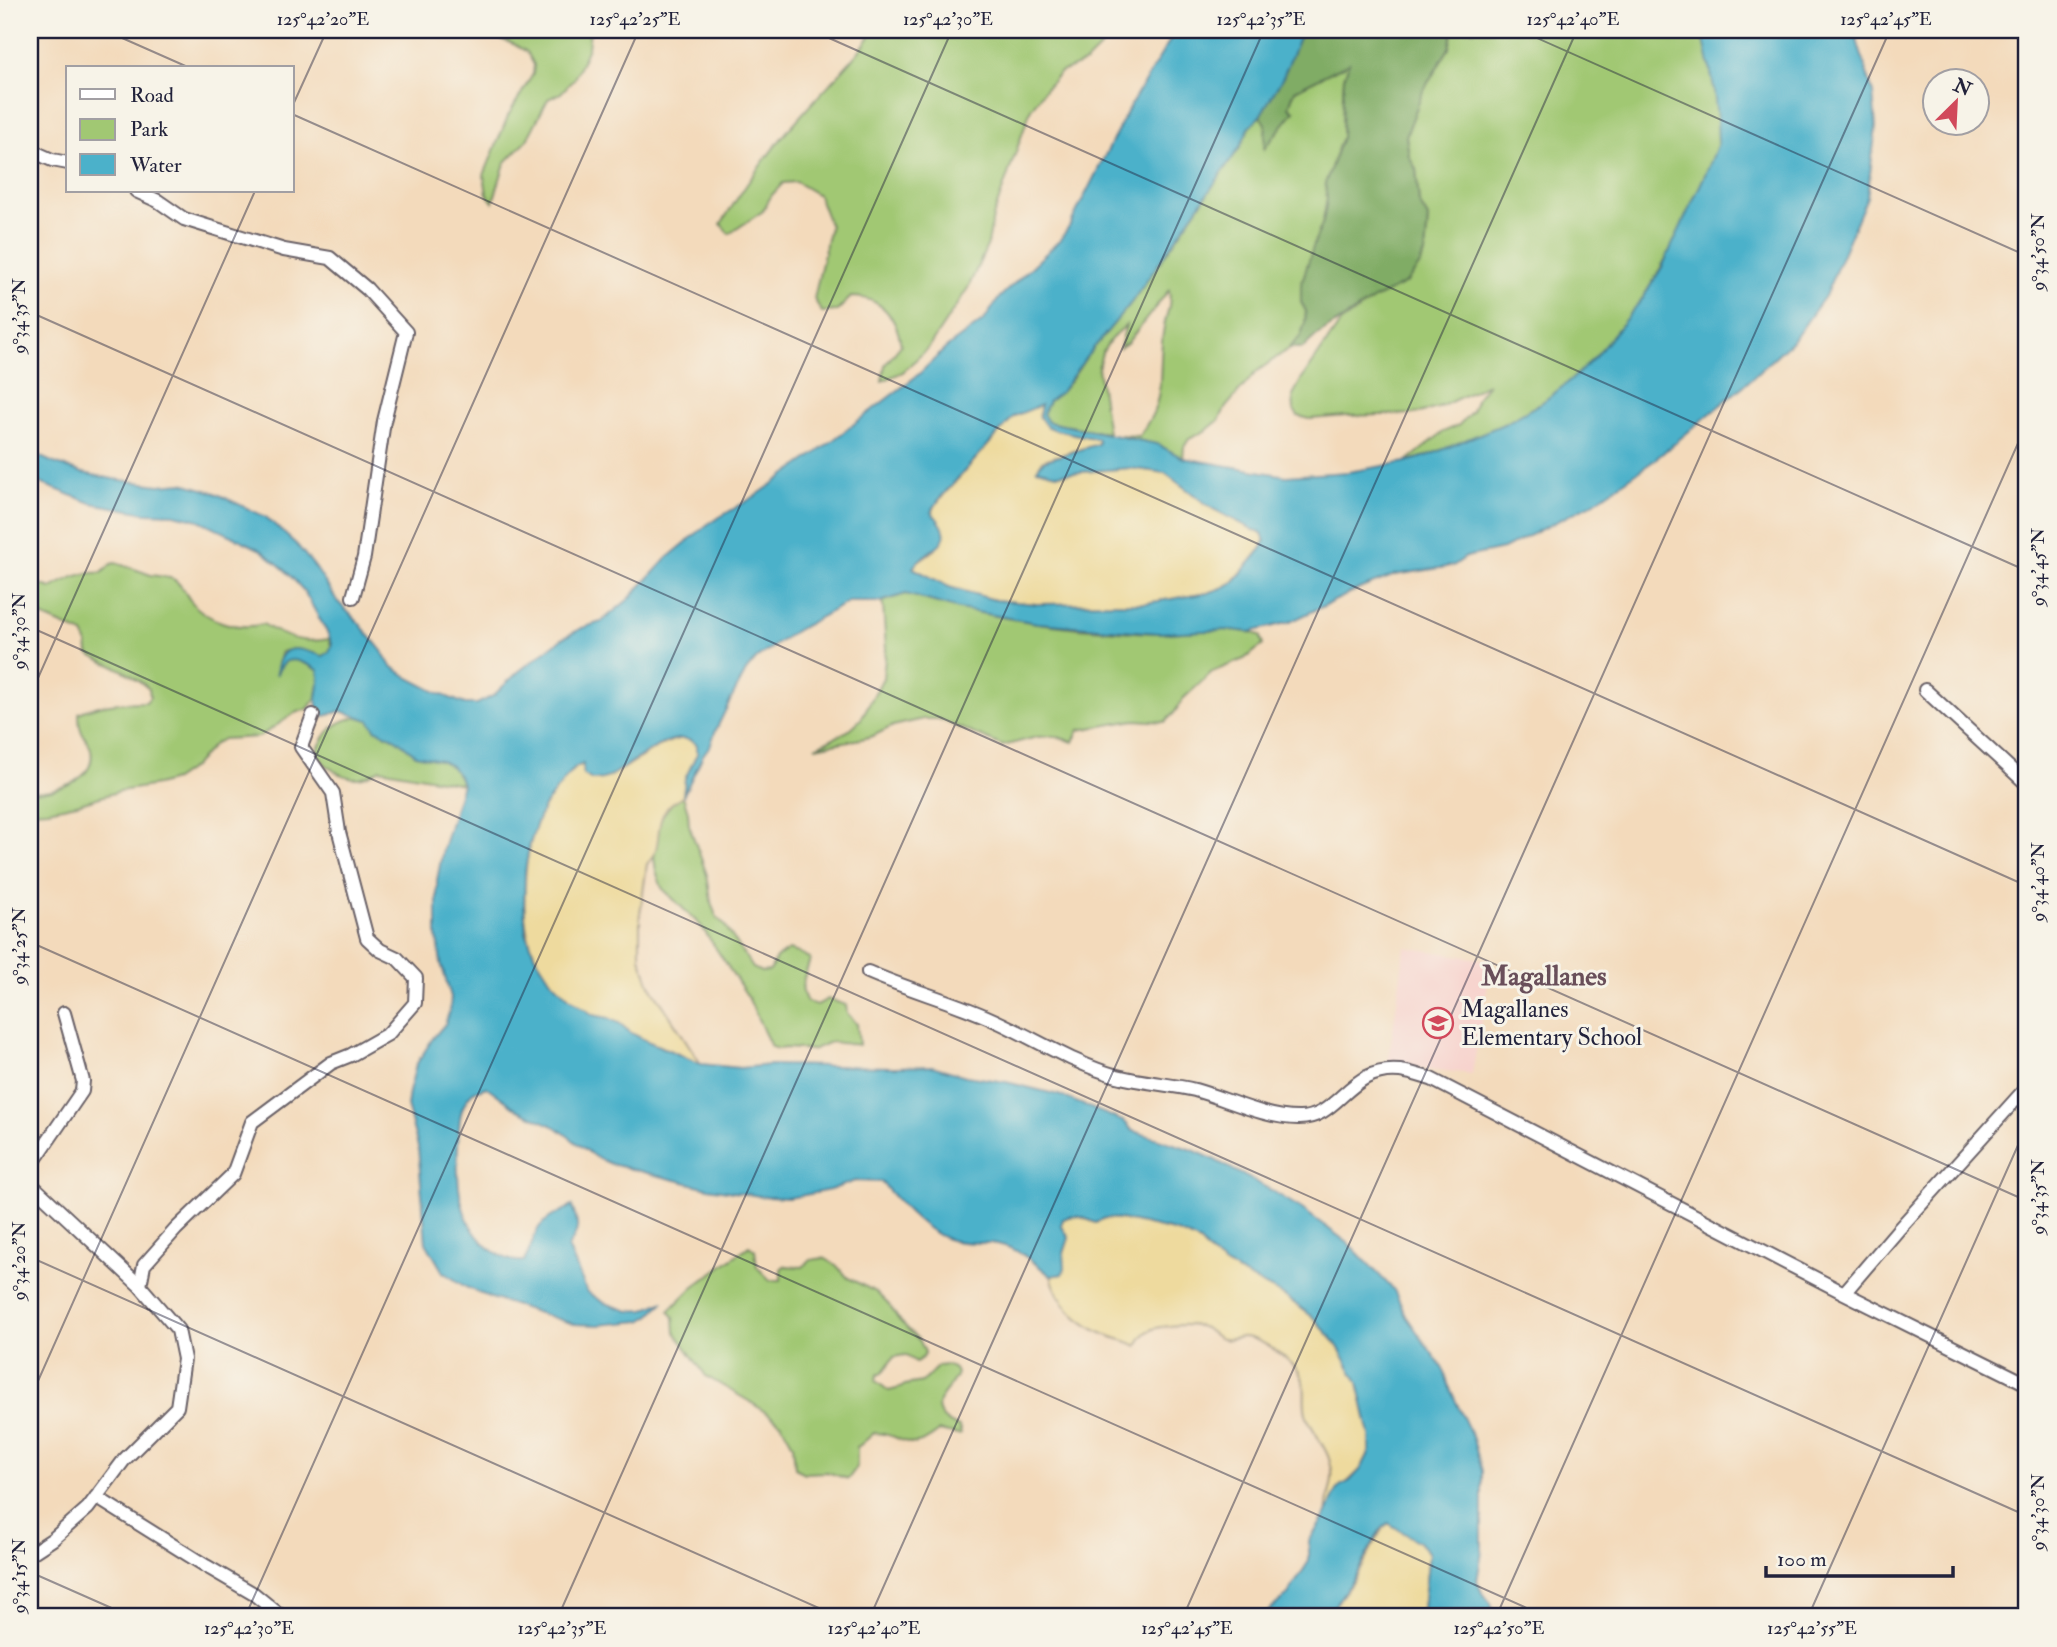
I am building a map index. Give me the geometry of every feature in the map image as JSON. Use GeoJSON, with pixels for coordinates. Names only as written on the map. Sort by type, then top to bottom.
{"type":"FeatureCollection","features":[{"type":"Feature","properties":{"kind":"street"},"geometry":{"type":"LineString","coordinates":[[30,150],[52,160],[66,163]]}},
{"type":"Feature","properties":{"kind":"street"},"geometry":{"type":"LineString","coordinates":[[138,192],[158,201],[184,219],[284,250],[330,258],[367,289],[406,332],[384,421],[364,557],[353,597]]}},
{"type":"Feature","properties":{"kind":"street"},"geometry":{"type":"LineString","coordinates":[[1925,690],[2027,784]]}},
{"type":"Feature","properties":{"kind":"street"},"geometry":{"type":"LineString","coordinates":[[140,1286],[144,1265],[176,1229],[233,1174],[252,1122],[331,1063],[388,1034],[415,1003],[416,978],[397,958],[380,950],[366,938],[339,832],[333,793],[301,747],[313,715]]}},
{"type":"Feature","properties":{"kind":"street"},"geometry":{"type":"LineString","coordinates":[[868,972],[985,1016],[1077,1062],[1119,1077],[1197,1091],[1275,1115],[1313,1117],[1363,1078],[1380,1072],[1400,1071],[1431,1079],[1844,1293],[2027,1384]]}},
{"type":"Feature","properties":{"kind":"street"},"geometry":{"type":"LineString","coordinates":[[30,1555],[88,1508],[124,1460],[177,1407],[184,1359],[178,1330],[140,1286],[32,1185],[30,1175],[34,1161],[82,1091],[83,1081],[64,1013]]}},
{"type":"Feature","properties":{"kind":"street"},"geometry":{"type":"LineString","coordinates":[[1844,1293],[2027,1087]]}},
{"type":"Feature","properties":{"kind":"street"},"geometry":{"type":"LineString","coordinates":[[96,1497],[254,1594],[282,1617]]}},
{"type":"Feature","properties":{"kind":"shaded area","name":"Magallanes Elementary School"},"geometry":{"type":"Polygon","coordinates":[[[1405,947],[1492,961],[1472,1074],[1388,1064],[1405,947]]]}},
{"type":"Feature","properties":{"kind":"green space"},"geometry":{"type":"Polygon","coordinates":[[[477,30],[590,30],[588,48],[574,79],[561,93],[548,99],[527,140],[505,163],[493,202],[487,194],[484,175],[508,116],[533,74],[534,65],[527,52],[477,30]]]}},
{"type":"Feature","properties":{"kind":"green space"},"geometry":{"type":"Polygon","coordinates":[[[874,30],[1110,30],[1102,46],[1086,62],[1061,72],[1031,109],[993,217],[988,244],[968,288],[928,348],[903,372],[882,381],[885,365],[901,345],[896,326],[886,310],[871,301],[851,297],[837,311],[822,312],[814,299],[830,226],[818,195],[796,182],[783,183],[771,196],[763,211],[729,234],[721,224],[770,152],[850,62],[874,30]]]}},
{"type":"Feature","properties":{"kind":"green space"},"geometry":{"type":"Polygon","coordinates":[[[1302,30],[1453,30],[1449,48],[1423,91],[1406,136],[1409,156],[1416,169],[1419,203],[1428,218],[1425,253],[1419,266],[1406,283],[1374,299],[1316,336],[1303,348],[1290,348],[1301,335],[1305,323],[1306,311],[1301,302],[1301,285],[1323,222],[1327,199],[1325,184],[1342,137],[1344,78],[1349,63],[1295,90],[1289,107],[1294,111],[1264,149],[1266,125],[1260,116],[1283,77],[1302,30]]]}},
{"type":"Feature","properties":{"kind":"green space"},"geometry":{"type":"Polygon","coordinates":[[[1453,30],[1702,30],[1716,99],[1718,141],[1714,158],[1661,268],[1628,319],[1588,365],[1566,385],[1510,421],[1459,444],[1406,462],[1443,432],[1459,425],[1472,411],[1477,398],[1488,384],[1438,408],[1415,414],[1310,419],[1298,416],[1294,410],[1293,395],[1340,323],[1374,299],[1406,283],[1425,254],[1428,218],[1419,203],[1416,169],[1409,156],[1406,136],[1423,91],[1449,48],[1453,30]]]}},
{"type":"Feature","properties":{"kind":"green space"},"geometry":{"type":"Polygon","coordinates":[[[1350,62],[1344,78],[1342,137],[1325,184],[1327,199],[1323,222],[1311,257],[1301,302],[1306,311],[1301,335],[1290,348],[1256,372],[1226,407],[1219,420],[1189,439],[1184,447],[1183,458],[1157,445],[1120,435],[1139,436],[1155,408],[1169,290],[1128,342],[1120,348],[1126,325],[1111,339],[1102,353],[1098,368],[1108,433],[1048,422],[1043,414],[1049,401],[1072,379],[1087,356],[1131,303],[1240,147],[1250,126],[1260,116],[1266,125],[1265,147],[1294,111],[1289,107],[1295,90],[1350,62]]]}},
{"type":"Feature","properties":{"kind":"green space"},"geometry":{"type":"Polygon","coordinates":[[[115,563],[173,579],[197,607],[214,619],[233,625],[263,624],[279,633],[302,640],[329,639],[332,648],[322,660],[293,649],[281,652],[279,663],[294,659],[318,670],[320,677],[317,696],[308,709],[295,713],[259,737],[223,739],[213,745],[193,767],[174,780],[120,791],[77,804],[30,811],[30,792],[61,787],[71,783],[87,770],[91,761],[91,750],[80,728],[79,713],[103,705],[146,702],[150,697],[149,689],[135,678],[88,653],[83,634],[30,611],[30,581],[51,588],[76,576],[102,573],[115,563]]]}},
{"type":"Feature","properties":{"kind":"green space"},"geometry":{"type":"Polygon","coordinates":[[[906,594],[1000,617],[1095,630],[1159,633],[1235,630],[1260,635],[1263,645],[1244,659],[1212,672],[1184,698],[1165,722],[1135,720],[1079,730],[1073,742],[1055,736],[1037,737],[1003,746],[939,719],[924,719],[893,726],[873,736],[815,747],[848,731],[861,719],[883,678],[886,649],[883,605],[880,602],[906,594]]]}},
{"type":"Feature","properties":{"kind":"green space"},"geometry":{"type":"Polygon","coordinates":[[[358,717],[369,720],[384,734],[396,739],[416,755],[440,760],[451,766],[462,784],[380,769],[359,778],[334,771],[323,763],[316,753],[331,729],[343,721],[358,717]]]}},
{"type":"Feature","properties":{"kind":"green space"},"geometry":{"type":"Polygon","coordinates":[[[683,796],[717,918],[753,968],[761,972],[770,971],[776,958],[789,950],[810,959],[802,985],[807,1002],[817,1005],[828,999],[846,1005],[847,1013],[857,1024],[859,1045],[830,1042],[812,1050],[771,1047],[748,997],[701,926],[662,888],[656,871],[654,858],[660,819],[673,801],[683,796]]]}},
{"type":"Feature","properties":{"kind":"green space"},"geometry":{"type":"Polygon","coordinates":[[[749,1246],[755,1250],[757,1267],[770,1280],[781,1280],[781,1269],[784,1266],[803,1267],[810,1260],[824,1258],[836,1265],[848,1278],[876,1292],[920,1341],[925,1352],[916,1362],[905,1355],[894,1357],[882,1373],[877,1375],[876,1381],[889,1391],[922,1382],[938,1366],[946,1365],[955,1369],[955,1378],[941,1398],[938,1408],[946,1421],[959,1427],[961,1434],[939,1431],[919,1443],[912,1443],[874,1433],[857,1448],[857,1467],[848,1479],[827,1472],[805,1473],[795,1468],[793,1445],[781,1423],[706,1376],[675,1332],[674,1317],[669,1311],[693,1287],[749,1246]]]}},
{"type":"Feature","properties":{"kind":"sand"},"geometry":{"type":"Polygon","coordinates":[[[1041,404],[1039,416],[1056,430],[1099,439],[1098,444],[1043,460],[1037,469],[1057,474],[1130,468],[1165,473],[1213,509],[1262,534],[1265,541],[1262,548],[1233,582],[1222,588],[1208,593],[1146,603],[1036,604],[995,600],[949,587],[913,568],[936,549],[931,512],[941,498],[1014,416],[1041,404]]]}},
{"type":"Feature","properties":{"kind":"sand"},"geometry":{"type":"Polygon","coordinates":[[[685,738],[697,744],[697,754],[685,779],[683,796],[664,812],[657,847],[647,864],[640,914],[640,957],[650,985],[701,1064],[641,1038],[616,1022],[594,1015],[559,989],[538,961],[531,945],[525,909],[526,870],[531,841],[544,808],[564,777],[583,763],[583,774],[592,780],[605,777],[661,746],[685,738]]]}},
{"type":"Feature","properties":{"kind":"sand"},"geometry":{"type":"Polygon","coordinates":[[[1075,1215],[1096,1223],[1104,1218],[1121,1219],[1178,1232],[1200,1242],[1227,1266],[1283,1295],[1313,1317],[1336,1343],[1358,1382],[1370,1435],[1370,1451],[1361,1469],[1335,1494],[1327,1513],[1331,1464],[1307,1417],[1304,1384],[1300,1373],[1278,1352],[1250,1338],[1222,1339],[1199,1326],[1177,1325],[1149,1331],[1137,1346],[1106,1335],[1078,1319],[1059,1296],[1051,1276],[1062,1274],[1069,1238],[1061,1225],[1063,1219],[1075,1215]]]}},
{"type":"Feature","properties":{"kind":"sand"},"geometry":{"type":"Polygon","coordinates":[[[1388,1522],[1419,1542],[1429,1553],[1422,1617],[1337,1617],[1335,1605],[1388,1522]]]}},
{"type":"Feature","properties":{"kind":"water"},"geometry":{"type":"Polygon","coordinates":[[[1176,30],[1302,30],[1283,77],[1260,116],[1250,126],[1240,147],[1131,303],[1061,392],[1049,401],[1043,414],[1048,422],[1157,444],[1183,458],[1286,476],[1348,472],[1427,456],[1506,423],[1544,401],[1595,357],[1643,298],[1662,267],[1718,143],[1713,83],[1702,30],[1854,30],[1873,93],[1876,127],[1867,197],[1825,296],[1795,338],[1748,382],[1652,462],[1593,503],[1503,549],[1466,557],[1453,566],[1395,575],[1290,622],[1250,632],[1230,630],[1158,633],[1037,623],[959,609],[906,594],[880,602],[848,602],[793,632],[756,659],[746,671],[683,796],[685,779],[697,754],[697,745],[688,740],[677,739],[665,743],[605,778],[592,780],[583,774],[583,764],[574,768],[544,806],[529,847],[525,872],[526,932],[534,954],[550,979],[569,998],[593,1015],[609,1018],[647,1041],[701,1064],[740,1068],[770,1065],[932,1066],[966,1076],[1006,1082],[1059,1095],[1125,1122],[1133,1131],[1193,1150],[1302,1209],[1348,1243],[1394,1290],[1406,1316],[1445,1372],[1473,1439],[1482,1471],[1482,1552],[1477,1581],[1482,1593],[1491,1603],[1494,1617],[1422,1617],[1429,1553],[1419,1542],[1388,1523],[1379,1532],[1357,1573],[1335,1605],[1337,1617],[1262,1617],[1288,1594],[1309,1561],[1309,1541],[1340,1486],[1350,1481],[1361,1469],[1370,1451],[1370,1435],[1358,1382],[1336,1343],[1313,1317],[1283,1295],[1227,1266],[1200,1242],[1178,1232],[1121,1219],[1104,1218],[1096,1223],[1080,1217],[1067,1217],[1061,1225],[1069,1238],[1064,1253],[1065,1268],[1062,1274],[1051,1276],[1023,1255],[999,1244],[958,1242],[937,1234],[911,1214],[881,1182],[855,1181],[830,1190],[789,1198],[708,1188],[611,1164],[595,1157],[556,1127],[518,1110],[487,1087],[472,1093],[464,1105],[459,1124],[458,1160],[462,1204],[474,1231],[483,1242],[506,1258],[524,1261],[541,1225],[572,1206],[577,1227],[568,1247],[587,1292],[605,1303],[629,1311],[645,1310],[664,1301],[641,1321],[574,1324],[491,1298],[466,1287],[443,1272],[426,1243],[418,1147],[407,1106],[416,1065],[445,1024],[450,1010],[451,997],[437,937],[437,880],[462,784],[459,776],[451,766],[440,760],[416,755],[396,739],[375,729],[369,720],[341,711],[325,716],[319,714],[319,676],[315,668],[291,660],[283,664],[276,675],[281,656],[286,651],[298,649],[323,656],[329,652],[332,644],[304,591],[261,550],[199,520],[91,503],[30,479],[30,452],[83,473],[159,485],[183,483],[213,492],[266,517],[297,545],[338,602],[359,623],[390,665],[440,694],[465,704],[477,704],[493,696],[518,672],[563,638],[601,622],[629,599],[667,558],[708,524],[757,495],[815,454],[984,320],[1000,297],[1059,241],[1069,227],[1130,106],[1176,30]],[[1041,405],[1014,416],[940,498],[931,512],[941,523],[944,539],[913,568],[949,587],[995,600],[1036,604],[1146,603],[1208,593],[1222,588],[1234,582],[1262,548],[1265,541],[1262,534],[1213,509],[1165,473],[1130,468],[1057,474],[1037,469],[1043,461],[1098,444],[1098,439],[1046,426],[1039,416],[1041,405]]]}},
{"type":"Feature","properties":{"kind":"place","name":"Magallanes Elementary School"},"geometry":{"type":"Point","coordinates":[1438,1023]}},
{"type":"Feature","properties":{"kind":"district","name":"Magallanes"},"geometry":{"type":"Point","coordinates":[1544,976]}}]}
